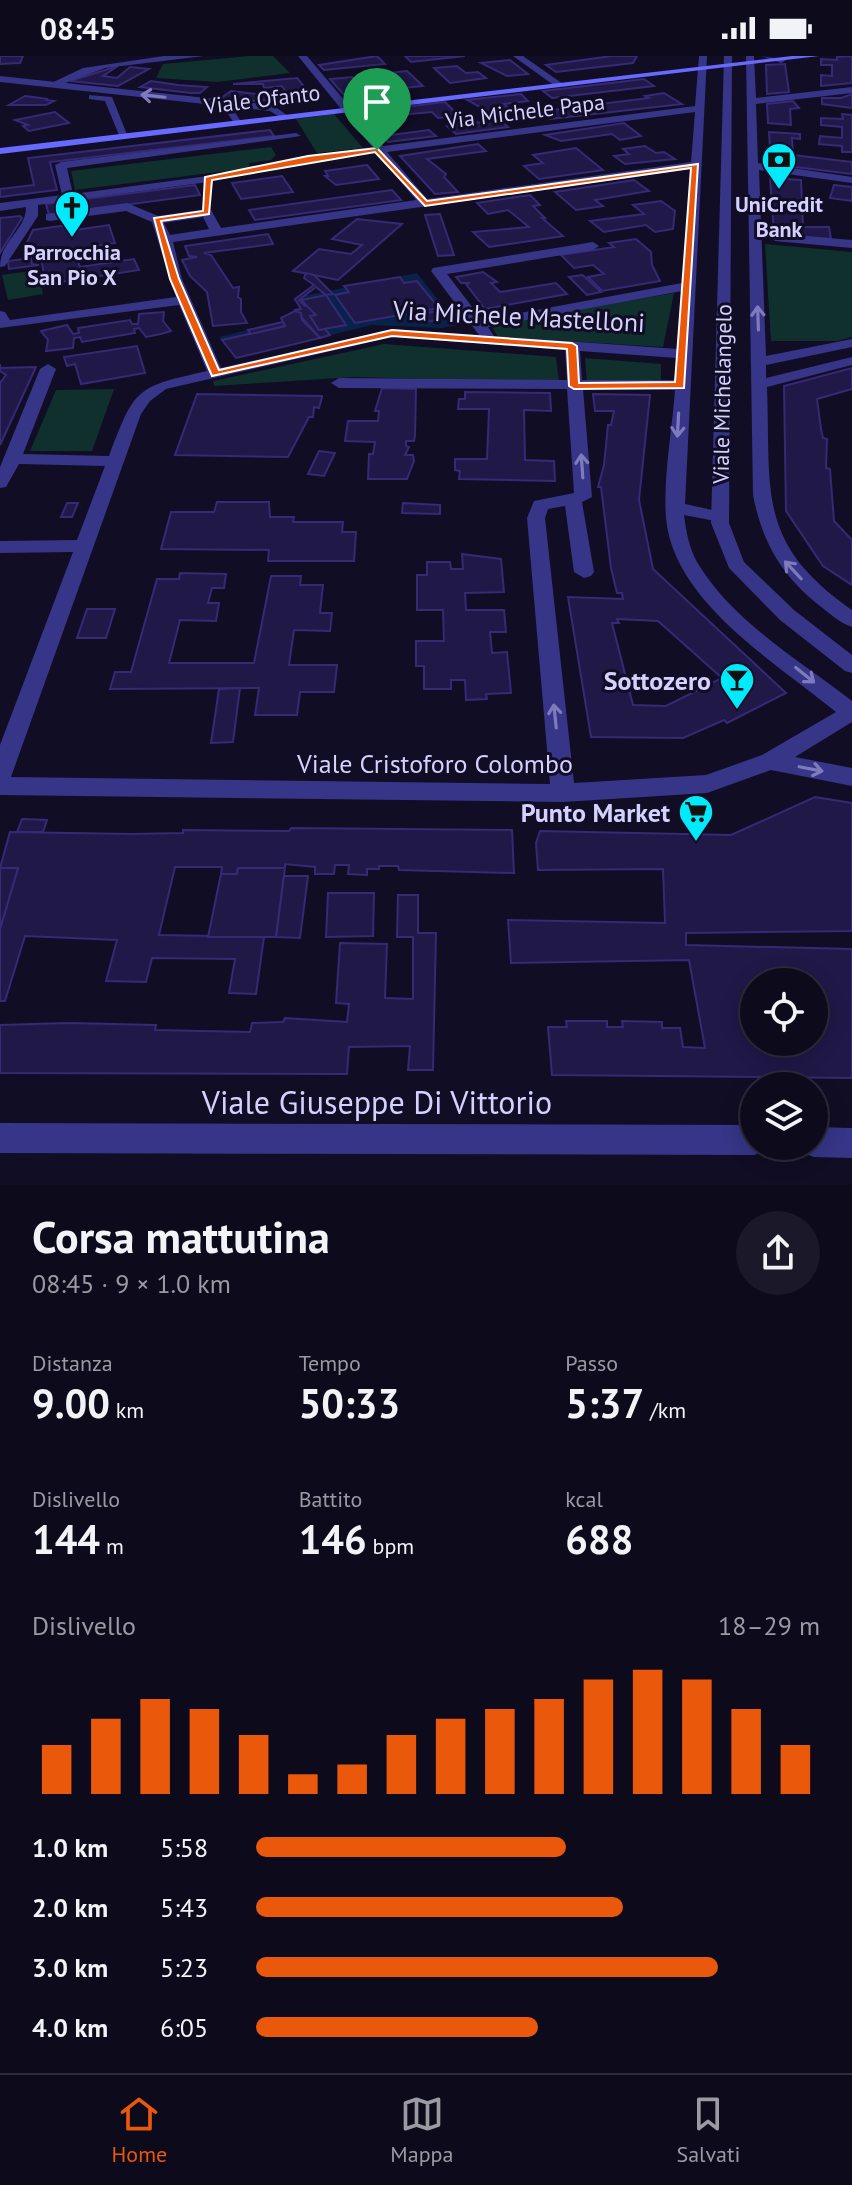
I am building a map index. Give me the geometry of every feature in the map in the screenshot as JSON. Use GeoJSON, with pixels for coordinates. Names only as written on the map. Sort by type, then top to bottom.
{"type":"FeatureCollection","features":[{"type":"Feature","properties":{"kind":"main road","name":"Viale Ofanto"},"geometry":{"type":"LineString","coordinates":[[0,151],[558,84],[703,62],[815,56]]}},
{"type":"Feature","properties":{"kind":"street"},"geometry":{"type":"LineString","coordinates":[[52,85],[92,67],[140,59],[200,56]]}},
{"type":"Feature","properties":{"kind":"street"},"geometry":{"type":"LineString","coordinates":[[302,56],[377,150],[425,204]]}},
{"type":"Feature","properties":{"kind":"street"},"geometry":{"type":"LineString","coordinates":[[517,56],[558,84]]}},
{"type":"Feature","properties":{"kind":"street"},"geometry":{"type":"LineString","coordinates":[[765,56],[781,60]]}},
{"type":"Feature","properties":{"kind":"street","name":"Viale Michelangelo"},"geometry":{"type":"LineString","coordinates":[[750,60],[762,495],[767,525],[778,554],[817,596],[852,620]]}},
{"type":"Feature","properties":{"kind":"street","name":"Viale Michelangelo"},"geometry":{"type":"LineString","coordinates":[[728,61],[720,517],[736,564],[787,615],[852,666]]}},
{"type":"Feature","properties":{"kind":"street","name":"Viale Michelangelo"},"geometry":{"type":"LineString","coordinates":[[703,62],[674,507],[686,561],[708,590],[756,635],[852,712]]}},
{"type":"Feature","properties":{"kind":"street"},"geometry":{"type":"LineString","coordinates":[[0,79],[273,108],[283,116],[308,159]]}},
{"type":"Feature","properties":{"kind":"street"},"geometry":{"type":"LineString","coordinates":[[0,88],[109,99],[119,92]]}},
{"type":"Feature","properties":{"kind":"street"},"geometry":{"type":"LineString","coordinates":[[753,101],[852,90]]}},
{"type":"Feature","properties":{"kind":"street"},"geometry":{"type":"LineString","coordinates":[[109,99],[124,135]]}},
{"type":"Feature","properties":{"kind":"street"},"geometry":{"type":"LineString","coordinates":[[322,101],[330,111]]}},
{"type":"Feature","properties":{"kind":"street"},"geometry":{"type":"LineString","coordinates":[[224,104],[238,121]]}},
{"type":"Feature","properties":{"kind":"street","name":"Via Michele Papa"},"geometry":{"type":"LineString","coordinates":[[0,207],[208,179],[308,159],[700,108]]}},
{"type":"Feature","properties":{"kind":"street"},"geometry":{"type":"LineString","coordinates":[[728,114],[753,118]]}},
{"type":"Feature","properties":{"kind":"street"},"geometry":{"type":"LineString","coordinates":[[68,197],[61,165],[296,136]]}},
{"type":"Feature","properties":{"kind":"street"},"geometry":{"type":"LineString","coordinates":[[166,239],[695,165]]}},
{"type":"Feature","properties":{"kind":"street"},"geometry":{"type":"LineString","coordinates":[[753,166],[852,180]]}},
{"type":"Feature","properties":{"kind":"street"},"geometry":{"type":"LineString","coordinates":[[208,179],[207,213],[217,232]]}},
{"type":"Feature","properties":{"kind":"street"},"geometry":{"type":"LineString","coordinates":[[0,263],[32,216],[32,202]]}},
{"type":"Feature","properties":{"kind":"street"},"geometry":{"type":"LineString","coordinates":[[50,217],[127,207],[157,220],[207,213]]}},
{"type":"Feature","properties":{"kind":"street"},"geometry":{"type":"LineString","coordinates":[[157,220],[166,239],[183,300],[216,374]]}},
{"type":"Feature","properties":{"kind":"street"},"geometry":{"type":"LineString","coordinates":[[779,238],[852,244]]}},
{"type":"Feature","properties":{"kind":"street"},"geometry":{"type":"LineString","coordinates":[[489,339],[438,271],[593,246]]}},
{"type":"Feature","properties":{"kind":"street"},"geometry":{"type":"LineString","coordinates":[[478,325],[687,286]]}},
{"type":"Feature","properties":{"kind":"street"},"geometry":{"type":"LineString","coordinates":[[0,315],[5,325],[183,300]]}},
{"type":"Feature","properties":{"kind":"street","name":"Via Michele Mastelloni"},"geometry":{"type":"LineString","coordinates":[[0,776],[133,414],[144,398],[161,386],[392,333],[682,354]]}},
{"type":"Feature","properties":{"kind":"street"},"geometry":{"type":"LineString","coordinates":[[759,362],[852,343]]}},
{"type":"Feature","properties":{"kind":"street"},"geometry":{"type":"LineString","coordinates":[[563,793],[536,518],[540,505],[583,497],[572,346]]}},
{"type":"Feature","properties":{"kind":"street"},"geometry":{"type":"LineString","coordinates":[[760,384],[852,361]]}},
{"type":"Feature","properties":{"kind":"street"},"geometry":{"type":"LineString","coordinates":[[0,483],[13,459],[48,369]]}},
{"type":"Feature","properties":{"kind":"street"},"geometry":{"type":"LineString","coordinates":[[339,383],[680,385]]}},
{"type":"Feature","properties":{"kind":"street"},"geometry":{"type":"LineString","coordinates":[[13,459],[115,461]]}},
{"type":"Feature","properties":{"kind":"street"},"geometry":{"type":"LineString","coordinates":[[573,499],[584,572]]}},
{"type":"Feature","properties":{"kind":"street"},"geometry":{"type":"LineString","coordinates":[[674,507],[720,517]]}},
{"type":"Feature","properties":{"kind":"street"},"geometry":{"type":"LineString","coordinates":[[0,547],[82,546]]}},
{"type":"Feature","properties":{"kind":"street","name":"Viale Cristoforo Colombo"},"geometry":{"type":"LineString","coordinates":[[0,786],[563,793],[707,784],[770,761],[852,712]]}},
{"type":"Feature","properties":{"kind":"street"},"geometry":{"type":"LineString","coordinates":[[770,761],[852,777]]}},
{"type":"Feature","properties":{"kind":"street","name":"Viale Giuseppe Di Vittorio"},"geometry":{"type":"LineString","coordinates":[[0,1138],[740,1140]]}},
{"type":"Feature","properties":{"kind":"street"},"geometry":{"type":"LineString","coordinates":[[828,1142],[852,1143]]}},
{"type":"Feature","properties":{"kind":"green space"},"geometry":{"type":"Polygon","coordinates":[[[273,56],[290,73],[218,82],[156,78],[163,64],[273,56]]]}},
{"type":"Feature","properties":{"kind":"green space"},"geometry":{"type":"Polygon","coordinates":[[[334,114],[363,148],[317,153],[296,119],[334,114]]]}},
{"type":"Feature","properties":{"kind":"green space"},"geometry":{"type":"Polygon","coordinates":[[[271,147],[276,155],[271,160],[249,163],[250,168],[75,190],[71,171],[271,147]]]}},
{"type":"Feature","properties":{"kind":"green space"},"geometry":{"type":"Polygon","coordinates":[[[765,244],[852,252],[852,337],[837,341],[771,341],[765,244]]]}},
{"type":"Feature","properties":{"kind":"green space"},"geometry":{"type":"Polygon","coordinates":[[[38,270],[43,294],[8,300],[2,275],[38,270]]]}},
{"type":"Feature","properties":{"kind":"green space"},"geometry":{"type":"Polygon","coordinates":[[[674,293],[663,347],[498,337],[491,325],[674,293]]]}},
{"type":"Feature","properties":{"kind":"green space"},"geometry":{"type":"Polygon","coordinates":[[[384,344],[556,357],[559,382],[353,377],[214,386],[213,381],[384,344]]]}},
{"type":"Feature","properties":{"kind":"green space"},"geometry":{"type":"Polygon","coordinates":[[[585,358],[661,364],[661,383],[587,383],[585,358]]]}},
{"type":"Feature","properties":{"kind":"green space"},"geometry":{"type":"Polygon","coordinates":[[[114,389],[92,451],[30,451],[56,390],[114,389]]]}},
{"type":"Feature","properties":{"kind":"water"},"geometry":{"type":"Polygon","coordinates":[[[417,273],[458,325],[441,328],[372,325],[237,358],[219,337],[284,321],[300,309],[293,298],[417,273]]]}},
{"type":"Feature","properties":{"kind":"building"},"geometry":{"type":"Polygon","coordinates":[[[0,56],[23,56],[20,63],[0,64],[0,56]]]}},
{"type":"Feature","properties":{"kind":"building"},"geometry":{"type":"Polygon","coordinates":[[[377,56],[385,64],[324,70],[319,65],[377,56]]]}},
{"type":"Feature","properties":{"kind":"building"},"geometry":{"type":"Polygon","coordinates":[[[405,56],[465,56],[411,62],[405,56]]]}},
{"type":"Feature","properties":{"kind":"building"},"geometry":{"type":"Polygon","coordinates":[[[612,56],[637,56],[633,63],[556,72],[546,65],[612,56]]]}},
{"type":"Feature","properties":{"kind":"building"},"geometry":{"type":"Polygon","coordinates":[[[837,57],[852,57],[852,83],[821,86],[821,75],[832,76],[832,65],[821,65],[821,59],[837,60],[837,57]]]}},
{"type":"Feature","properties":{"kind":"building"},"geometry":{"type":"Polygon","coordinates":[[[510,60],[528,74],[507,76],[481,63],[510,60]]]}},
{"type":"Feature","properties":{"kind":"building"},"geometry":{"type":"Polygon","coordinates":[[[785,64],[789,92],[767,94],[766,65],[785,64]]]}},
{"type":"Feature","properties":{"kind":"building"},"geometry":{"type":"Polygon","coordinates":[[[118,66],[103,76],[117,78],[130,67],[149,69],[118,86],[70,81],[118,66]]]}},
{"type":"Feature","properties":{"kind":"building"},"geometry":{"type":"Polygon","coordinates":[[[457,66],[466,73],[478,72],[486,78],[450,83],[434,68],[457,66]]]}},
{"type":"Feature","properties":{"kind":"building"},"geometry":{"type":"Polygon","coordinates":[[[407,71],[423,86],[403,88],[379,74],[407,71]]]}},
{"type":"Feature","properties":{"kind":"building"},"geometry":{"type":"Polygon","coordinates":[[[352,77],[360,85],[373,83],[380,90],[343,94],[330,79],[352,77]]]}},
{"type":"Feature","properties":{"kind":"building"},"geometry":{"type":"Polygon","coordinates":[[[297,78],[311,95],[256,101],[221,98],[231,91],[257,94],[285,91],[282,86],[264,88],[263,84],[233,84],[297,78]]]}},
{"type":"Feature","properties":{"kind":"building"},"geometry":{"type":"Polygon","coordinates":[[[644,79],[654,86],[552,98],[543,91],[644,79]]]}},
{"type":"Feature","properties":{"kind":"building"},"geometry":{"type":"Polygon","coordinates":[[[151,81],[207,87],[200,93],[191,93],[140,87],[151,81]]]}},
{"type":"Feature","properties":{"kind":"building"},"geometry":{"type":"Polygon","coordinates":[[[664,93],[682,104],[550,119],[544,114],[549,114],[545,111],[649,98],[645,96],[664,93]]]}},
{"type":"Feature","properties":{"kind":"building"},"geometry":{"type":"Polygon","coordinates":[[[521,94],[528,101],[504,104],[511,111],[491,113],[467,100],[521,94]]]}},
{"type":"Feature","properties":{"kind":"building"},"geometry":{"type":"Polygon","coordinates":[[[852,94],[852,108],[822,104],[822,98],[841,98],[852,94]]]}},
{"type":"Feature","properties":{"kind":"building"},"geometry":{"type":"Polygon","coordinates":[[[25,96],[54,101],[46,105],[9,105],[25,96]]]}},
{"type":"Feature","properties":{"kind":"building"},"geometry":{"type":"Polygon","coordinates":[[[793,101],[799,108],[790,109],[791,125],[768,123],[767,104],[793,101]]]}},
{"type":"Feature","properties":{"kind":"building"},"geometry":{"type":"Polygon","coordinates":[[[445,102],[459,116],[438,118],[432,112],[366,118],[361,112],[445,102]]]}},
{"type":"Feature","properties":{"kind":"building"},"geometry":{"type":"Polygon","coordinates":[[[55,112],[69,123],[29,131],[23,126],[28,125],[15,120],[55,112]]]}},
{"type":"Feature","properties":{"kind":"building"},"geometry":{"type":"Polygon","coordinates":[[[842,114],[852,115],[852,152],[842,152],[842,146],[819,144],[820,136],[842,138],[842,127],[821,125],[821,118],[843,119],[842,114]]]}},
{"type":"Feature","properties":{"kind":"building"},"geometry":{"type":"Polygon","coordinates":[[[499,120],[508,127],[456,134],[447,126],[499,120]]]}},
{"type":"Feature","properties":{"kind":"building"},"geometry":{"type":"Polygon","coordinates":[[[624,123],[641,136],[620,140],[612,134],[561,141],[545,135],[624,123]]]}},
{"type":"Feature","properties":{"kind":"building"},"geometry":{"type":"Polygon","coordinates":[[[270,130],[274,136],[50,162],[57,190],[0,197],[0,189],[34,185],[28,158],[270,130]]]}},
{"type":"Feature","properties":{"kind":"building"},"geometry":{"type":"Polygon","coordinates":[[[429,130],[436,136],[388,142],[383,136],[429,130]]]}},
{"type":"Feature","properties":{"kind":"building"},"geometry":{"type":"Polygon","coordinates":[[[769,132],[800,134],[800,139],[792,138],[793,155],[852,162],[852,174],[771,164],[769,132]]]}},
{"type":"Feature","properties":{"kind":"building"},"geometry":{"type":"Polygon","coordinates":[[[478,144],[486,151],[427,159],[446,174],[444,177],[458,192],[435,194],[400,156],[478,144]]]}},
{"type":"Feature","properties":{"kind":"building"},"geometry":{"type":"Polygon","coordinates":[[[645,146],[675,159],[625,164],[614,156],[629,154],[623,149],[645,146]]]}},
{"type":"Feature","properties":{"kind":"building"},"geometry":{"type":"Polygon","coordinates":[[[576,148],[603,170],[539,179],[524,166],[543,163],[533,155],[576,148]]]}},
{"type":"Feature","properties":{"kind":"building"},"geometry":{"type":"Polygon","coordinates":[[[367,165],[379,179],[336,185],[325,176],[328,176],[325,171],[367,165]]]}},
{"type":"Feature","properties":{"kind":"building"},"geometry":{"type":"Polygon","coordinates":[[[282,176],[293,192],[241,199],[232,183],[282,176]]]}},
{"type":"Feature","properties":{"kind":"building"},"geometry":{"type":"Polygon","coordinates":[[[770,178],[801,180],[803,227],[829,227],[831,239],[774,234],[770,178]]]}},
{"type":"Feature","properties":{"kind":"building"},"geometry":{"type":"Polygon","coordinates":[[[634,180],[649,191],[595,200],[603,206],[576,210],[555,192],[634,180]]]}},
{"type":"Feature","properties":{"kind":"building"},"geometry":{"type":"Polygon","coordinates":[[[195,185],[200,195],[49,215],[46,204],[195,185]]]}},
{"type":"Feature","properties":{"kind":"building"},"geometry":{"type":"Polygon","coordinates":[[[834,185],[852,187],[852,201],[830,198],[834,185]]]}},
{"type":"Feature","properties":{"kind":"building"},"geometry":{"type":"Polygon","coordinates":[[[392,190],[401,200],[255,220],[249,210],[392,190]]]}},
{"type":"Feature","properties":{"kind":"building"},"geometry":{"type":"Polygon","coordinates":[[[530,195],[540,205],[533,206],[545,218],[542,218],[563,236],[489,247],[473,232],[529,227],[508,210],[488,214],[477,203],[530,195]]]}},
{"type":"Feature","properties":{"kind":"building"},"geometry":{"type":"Polygon","coordinates":[[[661,201],[675,211],[673,229],[655,232],[646,225],[604,232],[590,221],[644,214],[633,205],[661,201]]]}},
{"type":"Feature","properties":{"kind":"building"},"geometry":{"type":"Polygon","coordinates":[[[440,214],[454,255],[438,256],[425,215],[440,214]]]}},
{"type":"Feature","properties":{"kind":"building"},"geometry":{"type":"Polygon","coordinates":[[[0,218],[22,218],[0,253],[0,218]]]}},
{"type":"Feature","properties":{"kind":"building"},"geometry":{"type":"Polygon","coordinates":[[[357,219],[402,224],[338,280],[293,271],[319,249],[351,254],[362,245],[332,239],[357,219]]]}},
{"type":"Feature","properties":{"kind":"building","name":"Parrocchia San Pio X"},"geometry":{"type":"Polygon","coordinates":[[[67,225],[69,231],[109,225],[115,243],[36,255],[25,247],[33,230],[67,225]]]}},
{"type":"Feature","properties":{"kind":"building"},"geometry":{"type":"Polygon","coordinates":[[[268,234],[273,244],[204,253],[211,255],[233,288],[239,287],[241,312],[247,323],[213,326],[207,292],[190,276],[182,260],[197,257],[189,256],[185,246],[268,234]]]}},
{"type":"Feature","properties":{"kind":"building"},"geometry":{"type":"Polygon","coordinates":[[[636,239],[651,252],[652,265],[660,281],[602,291],[588,277],[604,274],[593,265],[574,268],[561,255],[614,247],[609,243],[636,239]]]}},
{"type":"Feature","properties":{"kind":"building"},"geometry":{"type":"Polygon","coordinates":[[[74,249],[80,267],[134,259],[139,270],[46,284],[40,254],[74,249]]]}},
{"type":"Feature","properties":{"kind":"building"},"geometry":{"type":"Polygon","coordinates":[[[31,258],[32,264],[39,265],[9,269],[8,261],[31,258]]]}},
{"type":"Feature","properties":{"kind":"building"},"geometry":{"type":"Polygon","coordinates":[[[483,272],[497,282],[491,283],[500,292],[556,283],[567,294],[485,309],[466,284],[470,283],[461,283],[456,277],[483,272]]]}},
{"type":"Feature","properties":{"kind":"building"},"geometry":{"type":"Polygon","coordinates":[[[306,273],[314,275],[333,294],[326,295],[316,287],[299,300],[305,306],[310,305],[316,315],[310,316],[319,330],[325,329],[330,335],[320,338],[295,310],[301,309],[295,299],[314,285],[304,278],[306,273]]]}},
{"type":"Feature","properties":{"kind":"building"},"geometry":{"type":"Polygon","coordinates":[[[582,275],[601,292],[587,295],[569,277],[582,275]]]}},
{"type":"Feature","properties":{"kind":"building"},"geometry":{"type":"Polygon","coordinates":[[[400,277],[404,283],[417,281],[439,308],[355,323],[335,295],[349,292],[344,286],[400,277]]]}},
{"type":"Feature","properties":{"kind":"building"},"geometry":{"type":"Polygon","coordinates":[[[326,295],[346,325],[319,330],[310,316],[316,315],[301,300],[326,295]]]}},
{"type":"Feature","properties":{"kind":"building"},"geometry":{"type":"Polygon","coordinates":[[[444,310],[451,317],[426,322],[420,314],[444,310]]]}},
{"type":"Feature","properties":{"kind":"building"},"geometry":{"type":"Polygon","coordinates":[[[295,311],[301,313],[302,320],[320,338],[236,358],[222,340],[285,326],[281,318],[295,311]]]}},
{"type":"Feature","properties":{"kind":"building"},"geometry":{"type":"Polygon","coordinates":[[[164,312],[163,321],[171,331],[146,337],[139,328],[134,329],[135,333],[82,342],[80,337],[74,338],[73,348],[46,351],[48,340],[41,331],[67,325],[73,334],[79,333],[78,328],[130,320],[132,324],[138,324],[139,314],[164,312]]]}},
{"type":"Feature","properties":{"kind":"building"},"geometry":{"type":"Polygon","coordinates":[[[283,322],[285,326],[251,334],[248,330],[283,322]]]}},
{"type":"Feature","properties":{"kind":"building"},"geometry":{"type":"Polygon","coordinates":[[[137,346],[145,373],[81,384],[75,364],[67,366],[64,357],[137,346]]]}},
{"type":"Feature","properties":{"kind":"building"},"geometry":{"type":"Polygon","coordinates":[[[36,367],[0,445],[0,383],[6,375],[0,368],[36,367]]]}},
{"type":"Feature","properties":{"kind":"building"},"geometry":{"type":"Polygon","coordinates":[[[852,368],[852,389],[817,399],[823,438],[827,439],[826,468],[830,469],[834,521],[852,540],[852,585],[823,566],[786,511],[784,386],[852,368]]]}},
{"type":"Feature","properties":{"kind":"building"},"geometry":{"type":"Polygon","coordinates":[[[382,388],[416,389],[414,441],[406,441],[409,447],[405,455],[413,455],[414,461],[407,479],[368,479],[369,454],[373,454],[375,442],[345,441],[348,421],[378,421],[379,411],[375,411],[382,388]]]}},
{"type":"Feature","properties":{"kind":"building"},"geometry":{"type":"Polygon","coordinates":[[[465,392],[550,393],[551,411],[524,410],[525,460],[554,461],[555,481],[459,479],[460,471],[455,470],[455,459],[487,459],[489,409],[458,409],[459,399],[465,399],[465,392]]]}},
{"type":"Feature","properties":{"kind":"building"},"geometry":{"type":"Polygon","coordinates":[[[197,394],[322,397],[319,408],[314,407],[313,417],[309,417],[288,457],[175,455],[197,394]]]}},
{"type":"Feature","properties":{"kind":"building"},"geometry":{"type":"Polygon","coordinates":[[[593,394],[650,395],[639,500],[653,569],[786,693],[727,723],[724,720],[683,738],[591,737],[568,597],[623,599],[622,593],[617,593],[611,568],[601,487],[598,487],[604,465],[608,425],[611,425],[614,411],[595,411],[593,394]],[[617,619],[619,623],[612,623],[633,705],[666,706],[722,678],[658,621],[617,619]]]}},
{"type":"Feature","properties":{"kind":"building"},"geometry":{"type":"Polygon","coordinates":[[[319,451],[335,453],[324,476],[308,474],[319,451]]]}},
{"type":"Feature","properties":{"kind":"building"},"geometry":{"type":"Polygon","coordinates":[[[217,502],[269,502],[270,517],[294,517],[293,522],[343,522],[342,532],[356,532],[354,561],[268,561],[269,550],[161,549],[171,512],[214,512],[217,502]]]}},
{"type":"Feature","properties":{"kind":"building"},"geometry":{"type":"Polygon","coordinates":[[[67,503],[78,503],[72,517],[61,517],[67,503]]]}},
{"type":"Feature","properties":{"kind":"building"},"geometry":{"type":"Polygon","coordinates":[[[403,503],[440,505],[440,514],[402,513],[403,503]]]}},
{"type":"Feature","properties":{"kind":"building"},"geometry":{"type":"Polygon","coordinates":[[[462,554],[501,559],[504,592],[465,593],[466,610],[504,610],[506,632],[490,632],[492,653],[507,652],[511,693],[486,694],[487,699],[466,700],[465,680],[451,680],[451,689],[424,689],[424,666],[416,666],[416,641],[444,641],[443,610],[417,610],[417,575],[427,575],[427,562],[450,562],[451,569],[463,569],[462,554]]]}},
{"type":"Feature","properties":{"kind":"building"},"geometry":{"type":"Polygon","coordinates":[[[180,573],[226,574],[224,588],[212,588],[208,603],[219,603],[216,621],[180,620],[169,663],[254,663],[271,576],[301,576],[300,585],[323,585],[320,613],[332,613],[330,631],[294,630],[289,665],[337,665],[334,692],[300,692],[297,715],[255,715],[259,688],[110,689],[115,672],[131,672],[157,579],[179,579],[180,573]]]}},
{"type":"Feature","properties":{"kind":"building"},"geometry":{"type":"Polygon","coordinates":[[[87,609],[115,609],[106,638],[77,638],[87,609]]]}},
{"type":"Feature","properties":{"kind":"building"},"geometry":{"type":"Polygon","coordinates":[[[240,688],[233,742],[211,743],[219,689],[240,688]]]}},
{"type":"Feature","properties":{"kind":"building"},"geometry":{"type":"Polygon","coordinates":[[[815,797],[852,803],[852,931],[686,933],[686,945],[852,949],[852,1078],[828,1078],[828,1072],[740,1072],[740,1077],[552,1075],[548,1027],[567,1027],[566,1021],[607,1021],[607,1027],[623,1027],[622,1021],[662,1022],[662,1028],[680,1028],[683,1047],[705,1048],[689,960],[511,963],[508,920],[665,923],[663,869],[538,870],[536,843],[540,831],[731,835],[815,797]]]}},
{"type":"Feature","properties":{"kind":"building"},"geometry":{"type":"Polygon","coordinates":[[[22,819],[47,820],[43,832],[17,832],[22,819]]]}},
{"type":"Feature","properties":{"kind":"building"},"geometry":{"type":"Polygon","coordinates":[[[291,828],[512,830],[514,873],[399,870],[398,866],[379,866],[379,869],[367,869],[367,875],[348,874],[349,865],[335,865],[334,874],[315,874],[315,867],[285,864],[285,868],[238,868],[237,874],[221,874],[222,867],[175,867],[159,935],[264,937],[256,994],[229,993],[235,959],[152,958],[146,982],[106,981],[117,940],[25,936],[5,1001],[0,1001],[0,929],[18,868],[0,868],[10,832],[132,834],[183,833],[183,830],[289,831],[291,828]]]}},
{"type":"Feature","properties":{"kind":"building"},"geometry":{"type":"Polygon","coordinates":[[[0,868],[18,868],[0,929],[0,868]]]}},
{"type":"Feature","properties":{"kind":"building"},"geometry":{"type":"Polygon","coordinates":[[[238,868],[285,868],[276,937],[208,937],[221,874],[237,874],[238,868]]]}},
{"type":"Feature","properties":{"kind":"building"},"geometry":{"type":"Polygon","coordinates":[[[284,876],[308,876],[300,938],[276,937],[284,876]]]}},
{"type":"Feature","properties":{"kind":"building"},"geometry":{"type":"Polygon","coordinates":[[[328,893],[374,893],[373,936],[326,937],[328,893]]]}},
{"type":"Feature","properties":{"kind":"building"},"geometry":{"type":"Polygon","coordinates":[[[398,895],[418,895],[418,933],[436,933],[433,1070],[408,1070],[410,1046],[349,1047],[347,1074],[0,1073],[0,1025],[156,1025],[155,1030],[250,1032],[252,1023],[283,1022],[285,1018],[347,1022],[349,1004],[336,1003],[340,943],[387,944],[385,998],[413,999],[413,937],[397,937],[398,895]]]}},
{"type":"Feature","properties":{"kind":"place","name":"UniCredit Bank"},"geometry":{"type":"Point","coordinates":[779,191]}},
{"type":"Feature","properties":{"kind":"place","name":"Parrocchia San Pio X"},"geometry":{"type":"Point","coordinates":[72,239]}},
{"type":"Feature","properties":{"kind":"place","name":"Sottozero"},"geometry":{"type":"Point","coordinates":[737,711]}},
{"type":"Feature","properties":{"kind":"place","name":"Punto Market"},"geometry":{"type":"Point","coordinates":[696,843]}},
{"type":"Feature","properties":{"kind":"route"},"geometry":{"type":"LineString","coordinates":[[377,150],[425,204],[695,165],[680,385],[574,386],[572,346],[392,333],[216,374],[175,279],[166,239],[157,220],[207,213],[208,179],[308,159],[377,150]]}}]}
